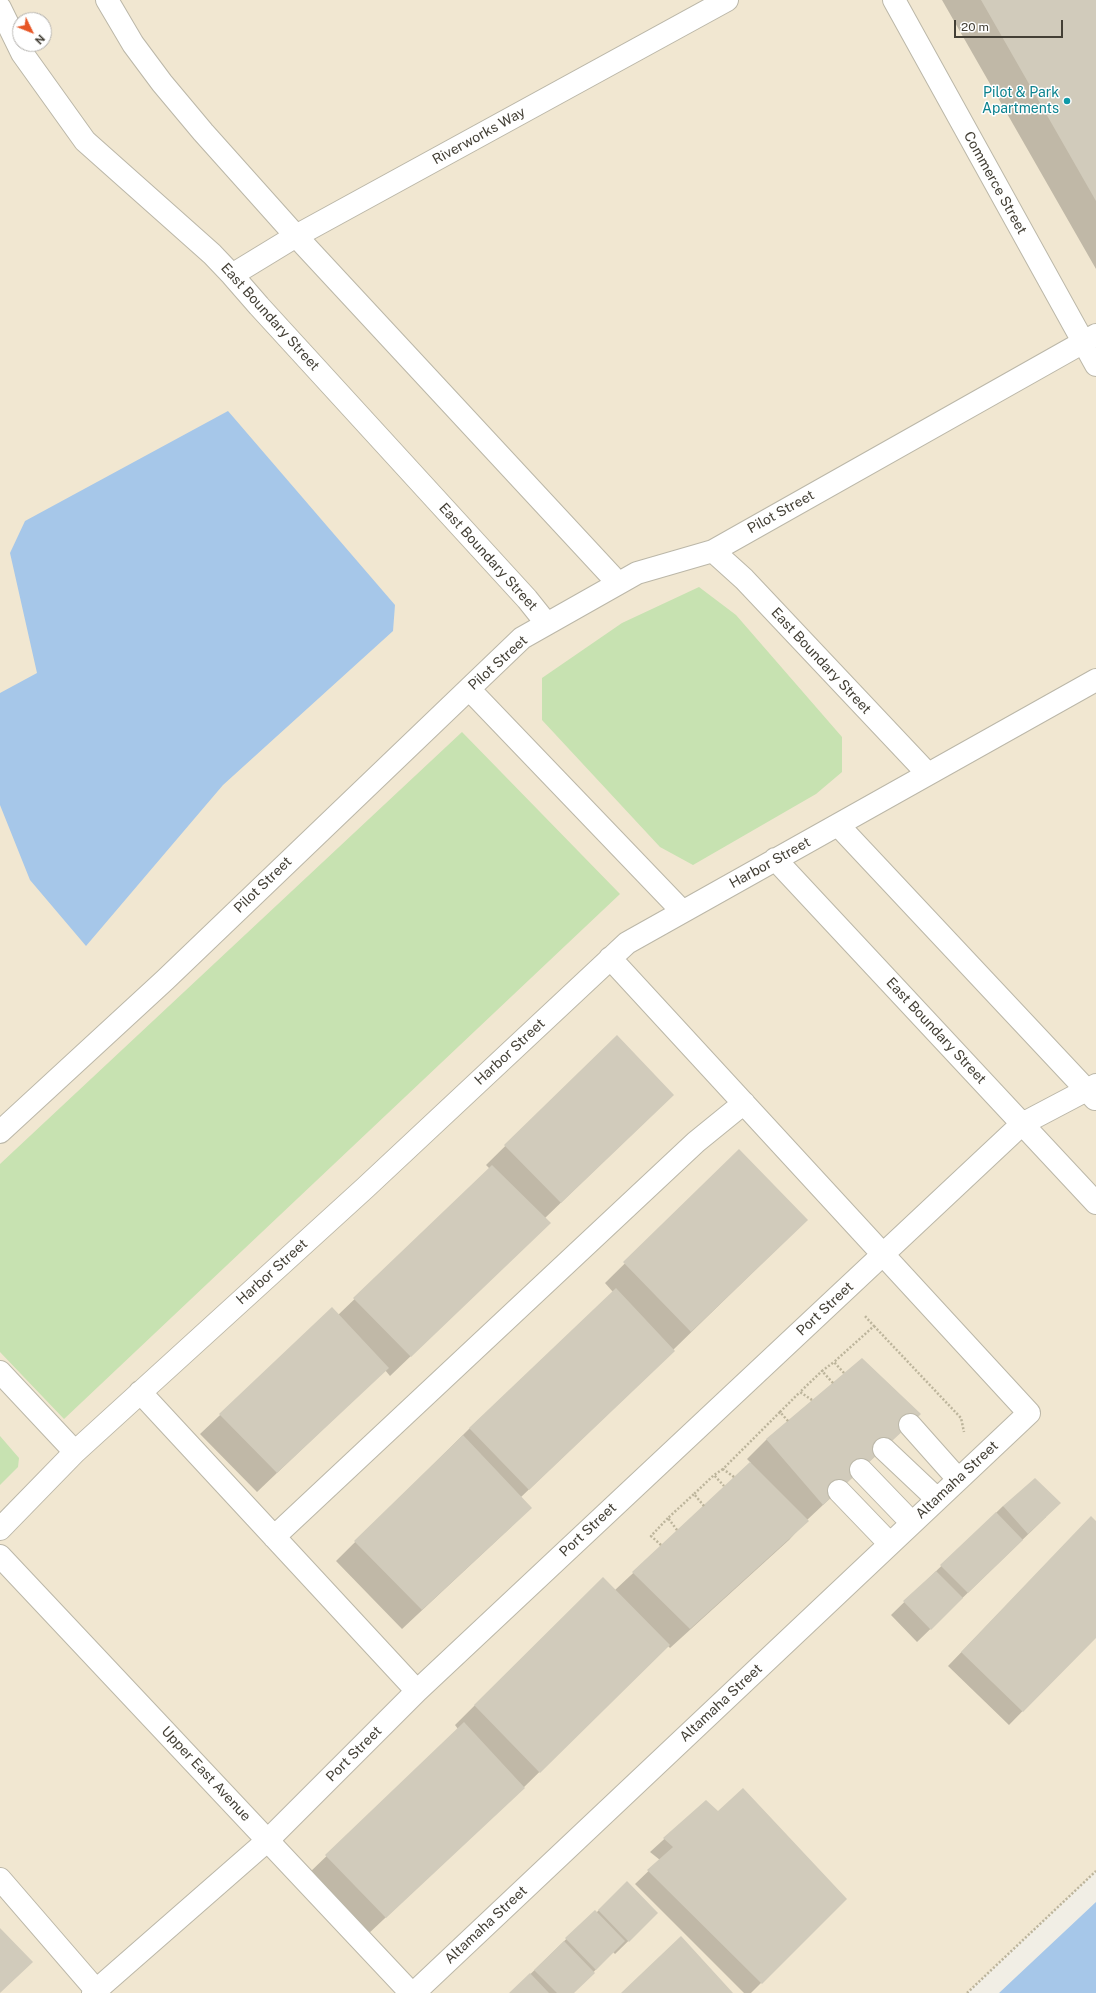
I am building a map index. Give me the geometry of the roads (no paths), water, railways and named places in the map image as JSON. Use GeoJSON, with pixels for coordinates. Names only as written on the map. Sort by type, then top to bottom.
{"type":"FeatureCollection","features":[{"type":"Feature","properties":{"kind":"street"},"geometry":{"type":"LineString","coordinates":[[107,0],[133,44],[162,83],[296,236],[618,583]]}},
{"type":"Feature","properties":{"kind":"street","name":"Riverworks Way"},"geometry":{"type":"LineString","coordinates":[[232,275],[296,236],[727,0]]}},
{"type":"Feature","properties":{"kind":"street","name":"Commerce Street"},"geometry":{"type":"LineString","coordinates":[[894,0],[1090,339],[1096,365]]}},
{"type":"Feature","properties":{"kind":"street","name":"East Boundary Street"},"geometry":{"type":"LineString","coordinates":[[0,8],[22,53],[85,141],[212,254],[527,599],[547,624]]}},
{"type":"Feature","properties":{"kind":"street","name":"Pilot Street"},"geometry":{"type":"LineString","coordinates":[[0,1132],[165,980],[522,638],[637,572],[713,551],[1090,339]]}},
{"type":"Feature","properties":{"kind":"street","name":"East Boundary Street"},"geometry":{"type":"LineString","coordinates":[[713,551],[744,579],[928,774]]}},
{"type":"Feature","properties":{"kind":"street","name":"Harbor Street"},"geometry":{"type":"LineString","coordinates":[[0,1529],[75,1452],[365,1188],[627,943],[1096,680]]}},
{"type":"Feature","properties":{"kind":"street"},"geometry":{"type":"LineString","coordinates":[[469,689],[682,912]]}},
{"type":"Feature","properties":{"kind":"street"},"geometry":{"type":"LineString","coordinates":[[838,825],[1093,1092]]}},
{"type":"Feature","properties":{"kind":"street","name":"East Boundary Street"},"geometry":{"type":"LineString","coordinates":[[775,859],[1096,1203]]}},
{"type":"Feature","properties":{"kind":"street"},"geometry":{"type":"LineString","coordinates":[[610,958],[883,1255]]}},
{"type":"Feature","properties":{"kind":"street","name":"Port Street"},"geometry":{"type":"LineString","coordinates":[[95,1991],[268,1840],[417,1690],[1022,1124],[1093,1092]]}},
{"type":"Feature","properties":{"kind":"street"},"geometry":{"type":"LineString","coordinates":[[274,1537],[696,1142],[744,1103]]}},
{"type":"Feature","properties":{"kind":"street","name":"Altamaha Street"},"geometry":{"type":"LineString","coordinates":[[414,1993],[1029,1413],[883,1255]]}},
{"type":"Feature","properties":{"kind":"street"},"geometry":{"type":"LineString","coordinates":[[0,1372],[75,1452]]}},
{"type":"Feature","properties":{"kind":"street"},"geometry":{"type":"LineString","coordinates":[[140,1392],[417,1690]]}},
{"type":"Feature","properties":{"kind":"street"},"geometry":{"type":"LineString","coordinates":[[910,1425],[958,1479]]}},
{"type":"Feature","properties":{"kind":"street"},"geometry":{"type":"LineString","coordinates":[[884,1449],[937,1499]]}},
{"type":"Feature","properties":{"kind":"street"},"geometry":{"type":"LineString","coordinates":[[861,1470],[912,1523]]}},
{"type":"Feature","properties":{"kind":"street"},"geometry":{"type":"LineString","coordinates":[[839,1492],[890,1544]]}},
{"type":"Feature","properties":{"kind":"street","name":"Upper East Avenue"},"geometry":{"type":"LineString","coordinates":[[0,1556],[411,1993]]}},
{"type":"Feature","properties":{"kind":"street"},"geometry":{"type":"LineString","coordinates":[[0,1879],[95,1991]]}},
{"type":"Feature","properties":{"kind":"water"},"geometry":{"type":"Polygon","coordinates":[[[228,411],[395,605],[393,631],[223,785],[86,946],[30,880],[0,805],[0,693],[37,673],[10,553],[25,521],[228,411]]]}},
{"type":"Feature","properties":{"kind":"water"},"geometry":{"type":"Polygon","coordinates":[[[1096,1902],[1096,1993],[999,1993],[1096,1902]]]}},
{"type":"Feature","properties":{"kind":"place","name":"Pilot & Park Apartments"},"geometry":{"type":"Point","coordinates":[1067,101]}}]}
